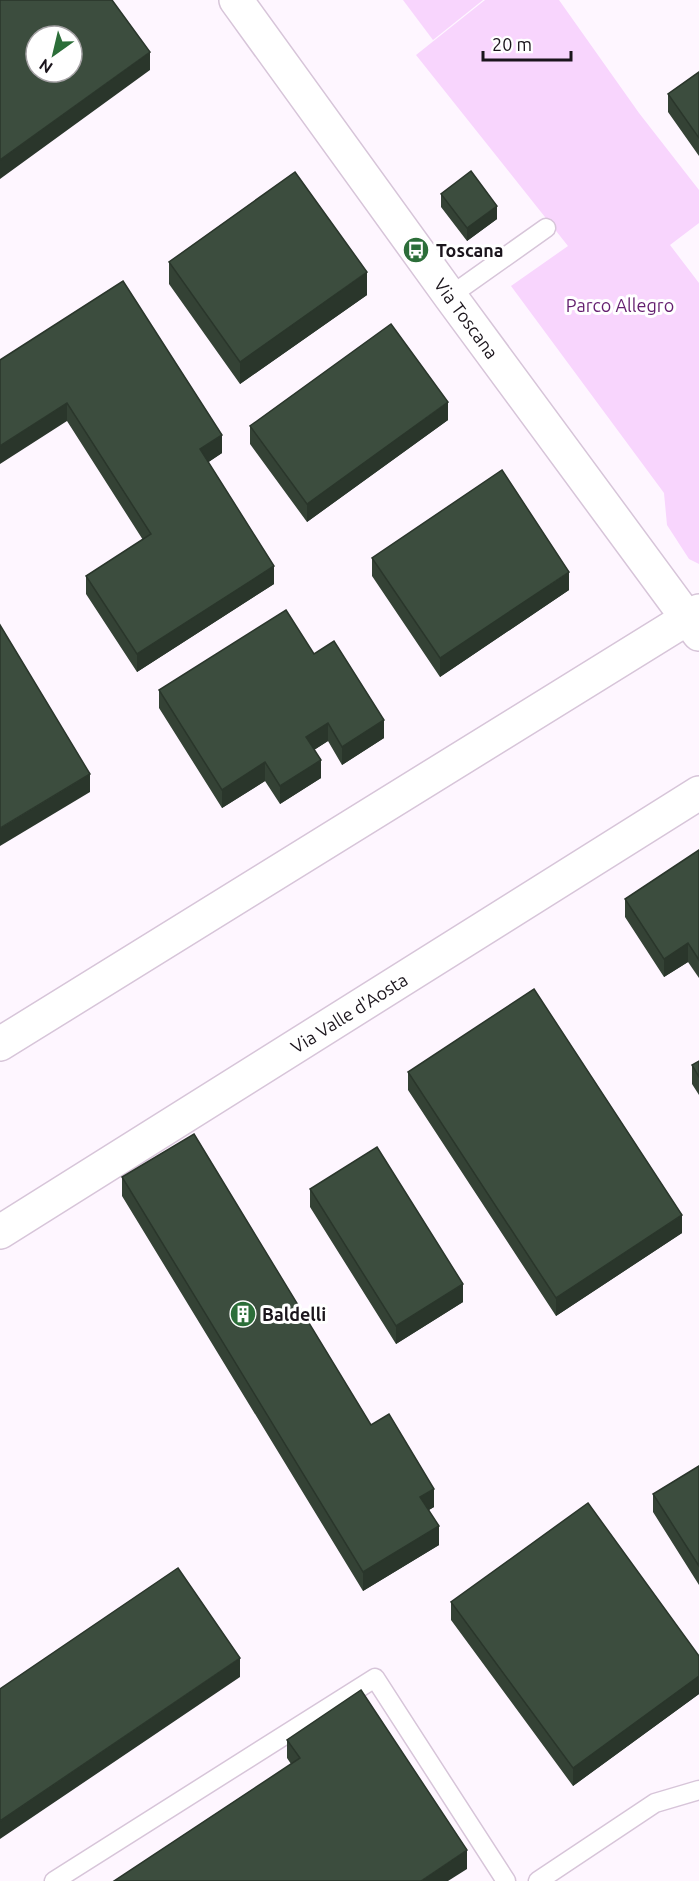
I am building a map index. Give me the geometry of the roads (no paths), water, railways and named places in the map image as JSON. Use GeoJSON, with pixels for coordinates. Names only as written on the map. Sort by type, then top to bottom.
{"type":"FeatureCollection","features":[{"type":"Feature","properties":{"kind":"street","name":"Via Toscana"},"geometry":{"type":"LineString","coordinates":[[236,0],[450,296],[695,621]]}},
{"type":"Feature","properties":{"kind":"street"},"geometry":{"type":"LineString","coordinates":[[0,1044],[695,621]]}},
{"type":"Feature","properties":{"kind":"street","name":"Via Valle d'Aosta"},"geometry":{"type":"LineString","coordinates":[[0,1232],[699,793]]}},
{"type":"Feature","properties":{"kind":"lane"},"geometry":{"type":"LineString","coordinates":[[450,296],[546,228]]}},
{"type":"Feature","properties":{"kind":"lane"},"geometry":{"type":"LineString","coordinates":[[54,1881],[375,1678],[506,1881]]}},
{"type":"Feature","properties":{"kind":"lane"},"geometry":{"type":"LineString","coordinates":[[538,1881],[655,1803],[699,1790]]}},
{"type":"Feature","properties":{"kind":"place","name":"Toscana"},"geometry":{"type":"Point","coordinates":[416,250]}},
{"type":"Feature","properties":{"kind":"place","name":"Baldelli"},"geometry":{"type":"Point","coordinates":[243,1314]}},
{"type":"Feature","properties":{"kind":"park label","name":"Parco Allegro"},"geometry":{"type":"Point","coordinates":[620,305]}}]}
